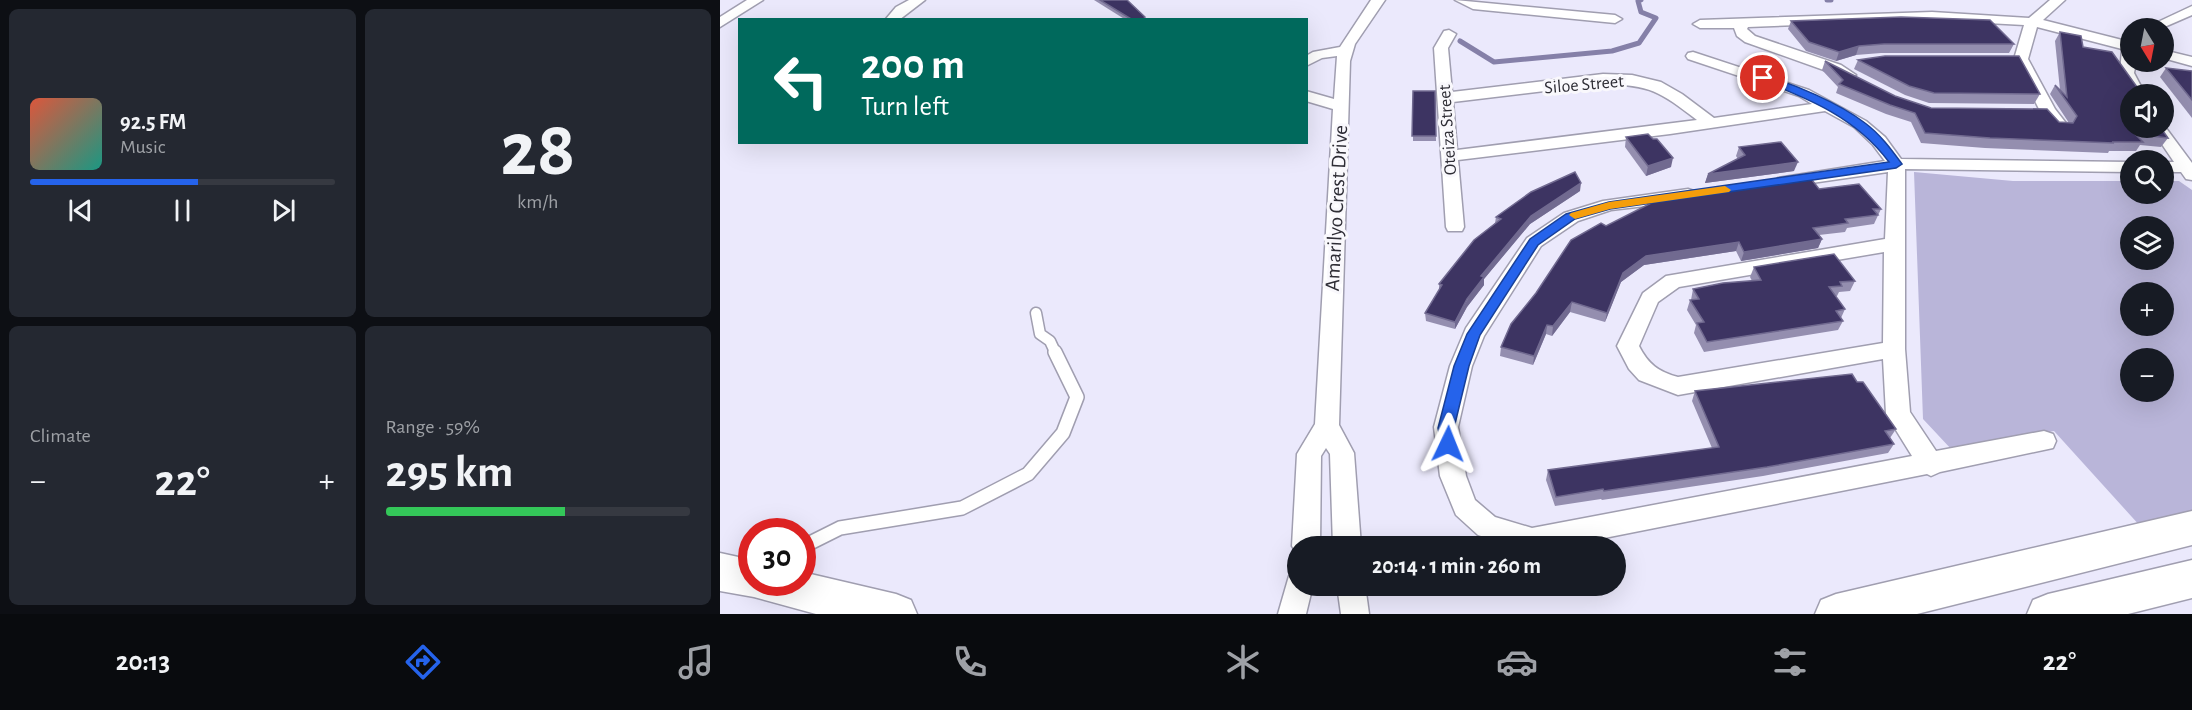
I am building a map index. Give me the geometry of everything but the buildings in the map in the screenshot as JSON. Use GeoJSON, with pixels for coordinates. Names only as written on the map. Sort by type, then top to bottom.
{"type":"FeatureCollection","features":[{"type":"Feature","properties":{"kind":"street"},"geometry":{"type":"LineString","coordinates":[[720,23],[756,0]]}},
{"type":"Feature","properties":{"kind":"street"},"geometry":{"type":"LineString","coordinates":[[893,18],[901,10],[918,0]]}},
{"type":"Feature","properties":{"kind":"street"},"geometry":{"type":"LineString","coordinates":[[1308,61],[1318,55],[1344,50],[1351,35],[1371,13],[1378,0]]}},
{"type":"Feature","properties":{"kind":"street"},"geometry":{"type":"LineString","coordinates":[[1462,0],[1473,5],[1615,19]]}},
{"type":"Feature","properties":{"kind":"street"},"geometry":{"type":"LineString","coordinates":[[1584,16],[1597,0]]}},
{"type":"Feature","properties":{"kind":"street"},"geometry":{"type":"LineString","coordinates":[[2058,0],[2031,23],[2015,59],[2048,111],[2061,127]]}},
{"type":"Feature","properties":{"kind":"street"},"geometry":{"type":"LineString","coordinates":[[2174,18],[2192,10]]}},
{"type":"Feature","properties":{"kind":"street"},"geometry":{"type":"LineString","coordinates":[[1700,24],[1743,24],[1882,16],[1992,18],[2031,23],[2120,44]]}},
{"type":"Feature","properties":{"kind":"street"},"geometry":{"type":"LineString","coordinates":[[1743,24],[1740,29],[1750,39],[1836,68],[1867,84]]}},
{"type":"Feature","properties":{"kind":"street","name":"Oteiza Street"},"geometry":{"type":"LineString","coordinates":[[1449,34],[1441,48],[1455,228]]}},
{"type":"Feature","properties":{"kind":"street","name":"Amarilyo Crest Drive"},"geometry":{"type":"LineString","coordinates":[[1327,426],[1335,208],[1344,50]]}},
{"type":"Feature","properties":{"kind":"street"},"geometry":{"type":"LineString","coordinates":[[1693,56],[1804,93],[1860,124],[1879,141],[1896,164],[1898,187],[1894,244],[1894,349],[1898,414],[1931,465]]}},
{"type":"Feature","properties":{"kind":"street"},"geometry":{"type":"LineString","coordinates":[[2174,57],[2192,62]]}},
{"type":"Feature","properties":{"kind":"street"},"geometry":{"type":"LineString","coordinates":[[1836,68],[1856,61]]}},
{"type":"Feature","properties":{"kind":"street","name":"Siloe Street"},"geometry":{"type":"LineString","coordinates":[[1445,98],[1603,79],[1632,80],[1656,85],[1677,97],[1711,123]]}},
{"type":"Feature","properties":{"kind":"street"},"geometry":{"type":"LineString","coordinates":[[1308,97],[1342,107]]}},
{"type":"Feature","properties":{"kind":"street"},"geometry":{"type":"LineString","coordinates":[[1449,156],[1828,106]]}},
{"type":"Feature","properties":{"kind":"street"},"geometry":{"type":"LineString","coordinates":[[2026,111],[2048,111]]}},
{"type":"Feature","properties":{"kind":"street"},"geometry":{"type":"LineString","coordinates":[[2166,138],[2188,171]]}},
{"type":"Feature","properties":{"kind":"street"},"geometry":{"type":"LineString","coordinates":[[1767,184],[1896,164],[2120,167]]}},
{"type":"Feature","properties":{"kind":"street"},"geometry":{"type":"LineString","coordinates":[[1711,192],[1609,206],[1571,217],[1534,242],[1474,334],[1461,366],[1446,428],[1453,476],[1465,507],[1487,526],[1532,540],[1931,465],[2044,441]]}},
{"type":"Feature","properties":{"kind":"street"},"geometry":{"type":"LineString","coordinates":[[1894,244],[1673,281],[1650,298],[1628,346],[1635,364],[1653,379],[1678,386],[1894,349]]}},
{"type":"Feature","properties":{"kind":"street"},"geometry":{"type":"LineString","coordinates":[[1306,536],[1309,454],[1327,426],[1342,453],[1345,471],[1347,536]]}},
{"type":"Feature","properties":{"kind":"street"},"geometry":{"type":"LineString","coordinates":[[1836,614],[2192,528]]}},
{"type":"Feature","properties":{"kind":"street"},"geometry":{"type":"LineString","coordinates":[[2048,614],[2192,579]]}},
{"type":"Feature","properties":{"kind":"street"},"geometry":{"type":"LineString","coordinates":[[816,594],[896,614]]}},
{"type":"Feature","properties":{"kind":"street"},"geometry":{"type":"LineString","coordinates":[[1292,614],[1296,596]]}},
{"type":"Feature","properties":{"kind":"street"},"geometry":{"type":"LineString","coordinates":[[1353,596],[1355,614]]}},
{"type":"Feature","properties":{"kind":"lane"},"geometry":{"type":"LineString","coordinates":[[816,540],[840,528],[962,508],[1028,474],[1063,434],[1077,397],[1050,341],[1040,334],[1036,313]]}},
{"type":"Feature","properties":{"kind":"shaded area"},"geometry":{"type":"Polygon","coordinates":[[[1914,172],[2013,181],[2120,181],[2120,204],[2174,204],[2174,181],[2179,181],[2192,190],[2192,515],[2141,527],[2054,431],[1952,450],[1923,419],[1914,172]]]}},
{"type":"Feature","properties":{"kind":"waterway"},"geometry":{"type":"LineString","coordinates":[[1460,41],[1494,62],[1612,51],[1639,43],[1656,18],[1641,12],[1638,1],[1641,0]]}},
{"type":"Feature","properties":{"kind":"slow traffic"},"geometry":{"type":"LineString","coordinates":[[1575,215],[1609,206],[1725,190]]}},
{"type":"Feature","properties":{"kind":"route"},"geometry":{"type":"LineString","coordinates":[[1448,444],[1446,428],[1461,366],[1474,334],[1534,242],[1571,217],[1609,206],[1779,183],[1896,164],[1879,141],[1860,124],[1804,93],[1763,78]]}}]}
